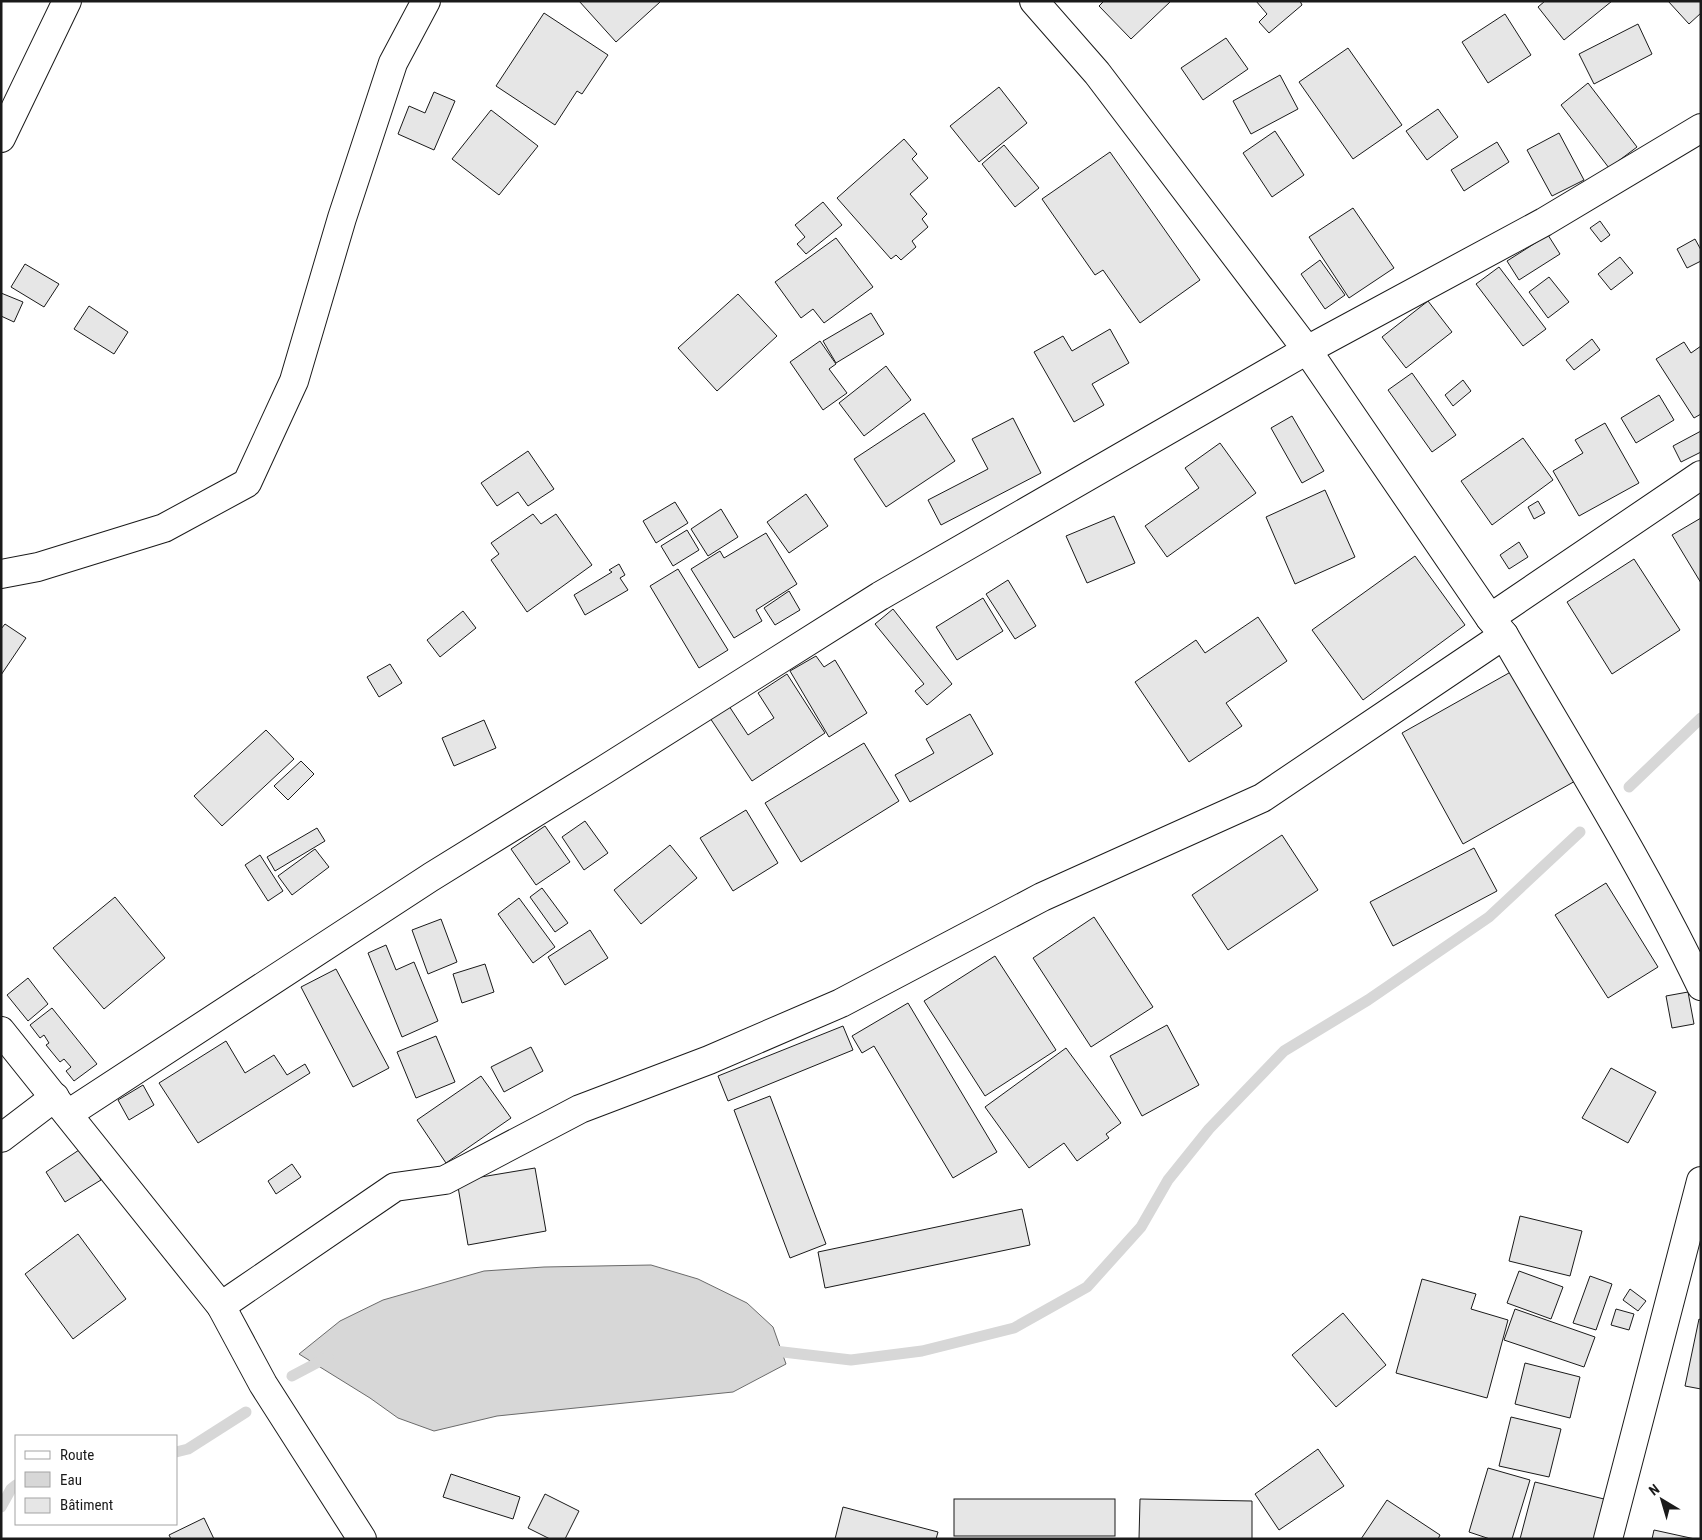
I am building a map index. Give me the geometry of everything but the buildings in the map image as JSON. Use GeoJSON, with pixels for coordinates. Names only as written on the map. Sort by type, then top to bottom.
{"type":"FeatureCollection","features":[{"type":"Feature","properties":{"kind":"street"},"geometry":{"type":"LineString","coordinates":[[1,138],[67,1]]}},
{"type":"Feature","properties":{"kind":"street"},"geometry":{"type":"LineString","coordinates":[[1,574],[38,567],[164,528],[247,483],[294,381],[342,218],[393,63],[426,1]]}},
{"type":"Feature","properties":{"kind":"street"},"geometry":{"type":"LineString","coordinates":[[1034,1],[1097,73],[1307,350],[1497,626],[1628,849],[1686,954],[1701,986]]}},
{"type":"Feature","properties":{"kind":"street"},"geometry":{"type":"LineString","coordinates":[[1,1138],[61,1105],[432,877],[880,596],[1307,350],[1544,222],[1701,128]]}},
{"type":"Feature","properties":{"kind":"street"},"geometry":{"type":"LineString","coordinates":[[221,1306],[395,1187],[445,1180],[580,1109],[709,1060],[841,1003],[1042,897],[1262,798],[1701,475]]}},
{"type":"Feature","properties":{"kind":"street"},"geometry":{"type":"LineString","coordinates":[[1,1030],[221,1306],[263,1384],[362,1539]]}},
{"type":"Feature","properties":{"kind":"street"},"geometry":{"type":"LineString","coordinates":[[1608,1539],[1701,1181]]}},
{"type":"Feature","properties":{"kind":"water"},"geometry":{"type":"Polygon","coordinates":[[[651,1265],[698,1279],[747,1303],[773,1327],[786,1364],[733,1392],[497,1416],[434,1431],[398,1418],[370,1398],[299,1354],[340,1321],[383,1300],[484,1271],[544,1267],[651,1265]]]}},
{"type":"Feature","properties":{"kind":"waterway"},"geometry":{"type":"LineString","coordinates":[[1629,787],[1701,718]]}},
{"type":"Feature","properties":{"kind":"waterway"},"geometry":{"type":"LineString","coordinates":[[766,1350],[851,1360],[922,1351],[1014,1328],[1087,1287],[1141,1227],[1168,1180],[1209,1129],[1284,1051],[1368,1000],[1489,917],[1580,832]]}},
{"type":"Feature","properties":{"kind":"waterway"},"geometry":{"type":"LineString","coordinates":[[292,1376],[328,1357]]}},
{"type":"Feature","properties":{"kind":"waterway"},"geometry":{"type":"LineString","coordinates":[[178,1452],[188,1449],[246,1412]]}},
{"type":"Feature","properties":{"kind":"waterway"},"geometry":{"type":"LineString","coordinates":[[1,1507],[11,1489],[15,1486]]}}]}
